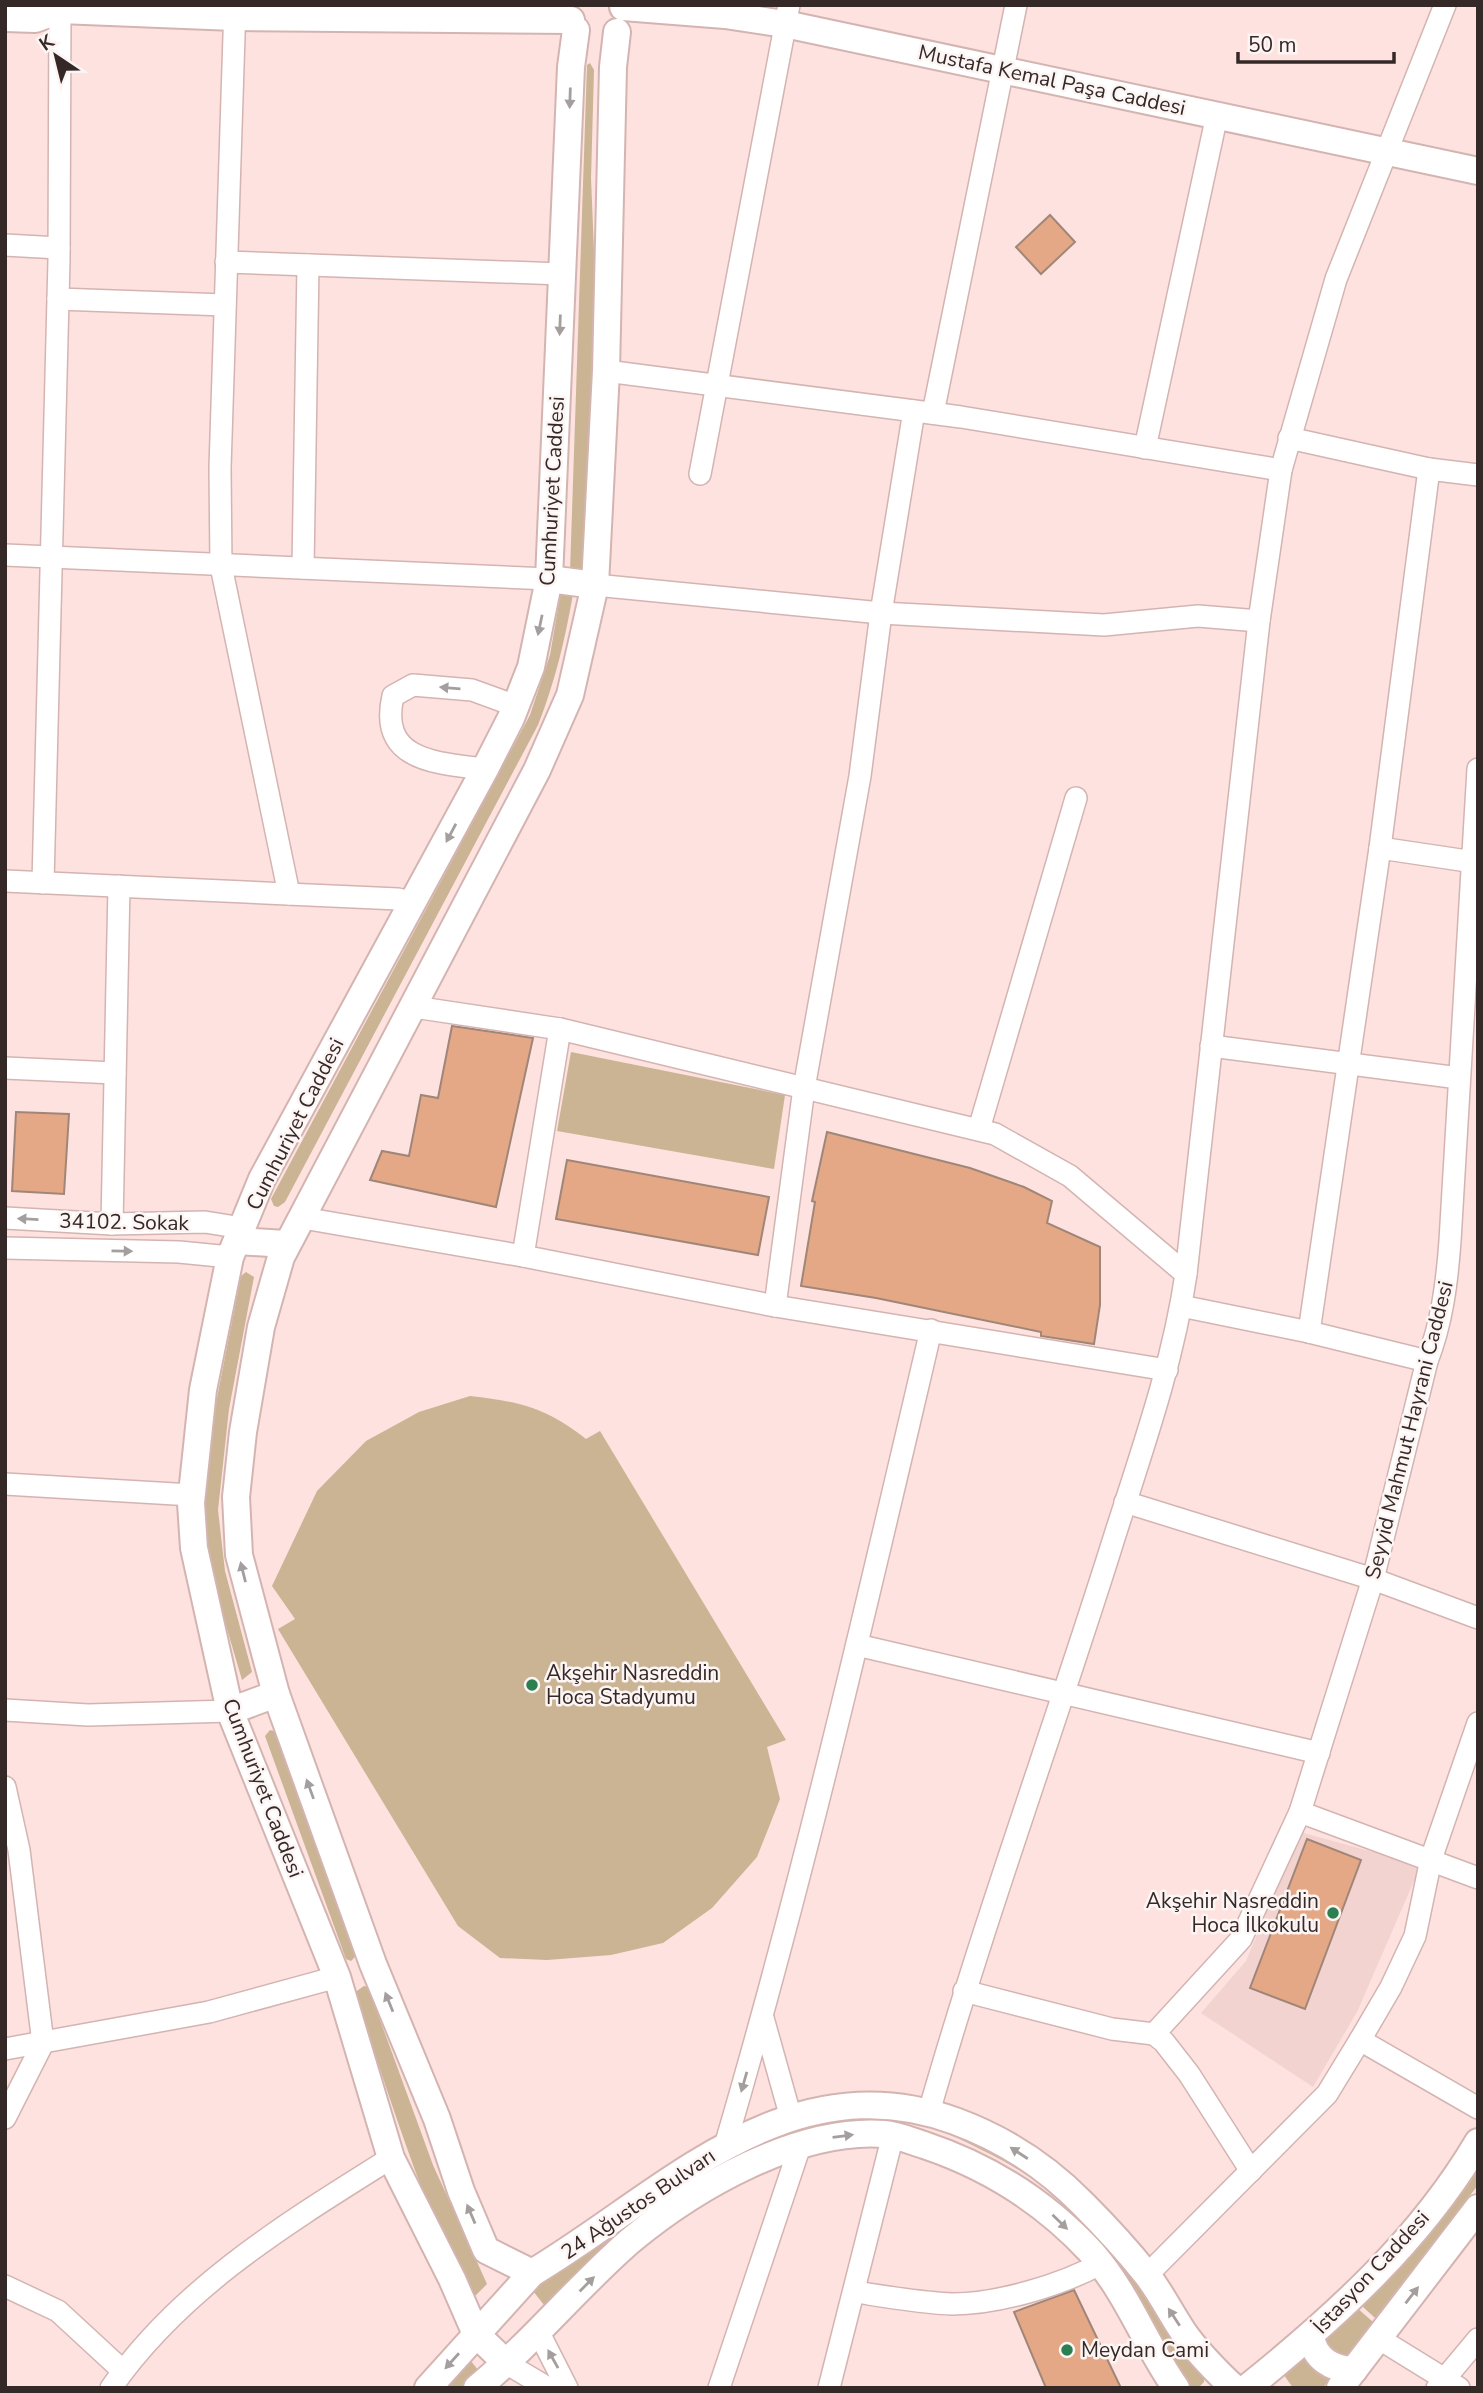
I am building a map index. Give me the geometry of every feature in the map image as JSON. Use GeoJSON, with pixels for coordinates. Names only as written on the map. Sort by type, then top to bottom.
{"type":"FeatureCollection","features":[{"type":"Feature","properties":{"kind":"main road","name":"Mustafa Kemal Paşa Caddesi"},"geometry":{"type":"LineString","coordinates":[[622,6],[725,15],[787,15],[1004,69],[1478,171]]}},
{"type":"Feature","properties":{"kind":"main road","name":"Cumhuriyet Caddesi"},"geometry":{"type":"LineString","coordinates":[[538,2331],[486,2250],[461,2191],[437,2119],[373,1964],[276,1694],[239,1555],[236,1497],[251,1380],[271,1286],[286,1244],[303,1218],[414,1007],[556,727],[579,665],[595,585],[606,371],[613,67],[617,33],[623,20],[622,6]]}},
{"type":"Feature","properties":{"kind":"main road"},"geometry":{"type":"LineString","coordinates":[[5,18],[35,19],[57,7],[573,19],[592,41],[606,40],[617,33]]}},
{"type":"Feature","properties":{"kind":"main road","name":"Cumhuriyet Caddesi"},"geometry":{"type":"LineString","coordinates":[[475,2334],[452,2279],[391,2158],[337,1977],[230,1711],[194,1548],[192,1495],[203,1390],[236,1242],[262,1179],[485,769],[516,706],[531,667],[549,579],[573,19]]}},
{"type":"Feature","properties":{"kind":"main road"},"geometry":{"type":"LineString","coordinates":[[549,579],[595,585]]}},
{"type":"Feature","properties":{"kind":"main road"},"geometry":{"type":"LineString","coordinates":[[236,1242],[286,1244]]}},
{"type":"Feature","properties":{"kind":"main road"},"geometry":{"type":"LineString","coordinates":[[230,1711],[276,1694]]}},
{"type":"Feature","properties":{"kind":"main road"},"geometry":{"type":"LineString","coordinates":[[337,1977],[373,1964]]}},
{"type":"Feature","properties":{"kind":"main road","name":"24 Ağustos Bulvarı"},"geometry":{"type":"LineString","coordinates":[[428,2388],[513,2293],[522,2269],[572,2249],[667,2180],[725,2146],[792,2119],[843,2106],[865,2105],[902,2106],[929,2112],[998,2140],[1059,2181],[1147,2275],[1185,2334],[1211,2366],[1234,2388]]}},
{"type":"Feature","properties":{"kind":"main road","name":"24 Ağustos Bulvarı"},"geometry":{"type":"LineString","coordinates":[[506,2363],[647,2228],[718,2183],[801,2143],[863,2133],[893,2135],[953,2155],[1005,2180],[1048,2211],[1100,2264],[1123,2294],[1176,2388]]}},
{"type":"Feature","properties":{"kind":"main road","name":"İstasyon Caddesi"},"geometry":{"type":"LineString","coordinates":[[1250,2387],[1311,2336],[1381,2267],[1443,2195],[1478,2142]]}},
{"type":"Feature","properties":{"kind":"main road","name":"İstasyon Caddesi"},"geometry":{"type":"LineString","coordinates":[[1347,2379],[1477,2210]]}},
{"type":"Feature","properties":{"kind":"main road"},"geometry":{"type":"LineString","coordinates":[[486,2250],[522,2269]]}},
{"type":"Feature","properties":{"kind":"main road"},"geometry":{"type":"LineString","coordinates":[[475,2334],[506,2363],[477,2388]]}},
{"type":"Feature","properties":{"kind":"main road"},"geometry":{"type":"LineString","coordinates":[[1311,2336],[1317,2354],[1325,2362],[1343,2370],[1347,2379]]}},
{"type":"Feature","properties":{"kind":"main road"},"geometry":{"type":"LineString","coordinates":[[1234,2388],[1250,2387]]}},
{"type":"Feature","properties":{"kind":"street"},"geometry":{"type":"LineString","coordinates":[[775,1306],[804,1088],[860,776],[881,613],[924,412],[1004,69],[1016,5]]}},
{"type":"Feature","properties":{"kind":"street"},"geometry":{"type":"LineString","coordinates":[[929,2112],[964,1991],[1064,1695],[1167,1370],[1186,1274],[1259,621],[1280,470],[1336,279],[1446,5]]}},
{"type":"Feature","properties":{"kind":"street"},"geometry":{"type":"LineString","coordinates":[[43,883],[59,248],[57,7]]}},
{"type":"Feature","properties":{"kind":"street"},"geometry":{"type":"LineString","coordinates":[[234,11],[220,468],[221,566],[289,894]]}},
{"type":"Feature","properties":{"kind":"street"},"geometry":{"type":"LineString","coordinates":[[700,474],[787,15]]}},
{"type":"Feature","properties":{"kind":"street"},"geometry":{"type":"LineString","coordinates":[[1145,448],[1217,115]]}},
{"type":"Feature","properties":{"kind":"street"},"geometry":{"type":"LineString","coordinates":[[5,245],[59,248]]}},
{"type":"Feature","properties":{"kind":"street"},"geometry":{"type":"LineString","coordinates":[[226,262],[562,274]]}},
{"type":"Feature","properties":{"kind":"street"},"geometry":{"type":"LineString","coordinates":[[303,568],[308,265]]}},
{"type":"Feature","properties":{"kind":"street"},"geometry":{"type":"LineString","coordinates":[[58,299],[225,305]]}},
{"type":"Feature","properties":{"kind":"street"},"geometry":{"type":"LineString","coordinates":[[606,371],[924,412],[1280,470]]}},
{"type":"Feature","properties":{"kind":"street"},"geometry":{"type":"LineString","coordinates":[[1289,438],[1429,469],[1478,475]]}},
{"type":"Feature","properties":{"kind":"street"},"geometry":{"type":"LineString","coordinates":[[1309,1332],[1380,848],[1429,469]]}},
{"type":"Feature","properties":{"kind":"street"},"geometry":{"type":"LineString","coordinates":[[5,555],[549,579]]}},
{"type":"Feature","properties":{"kind":"street"},"geometry":{"type":"LineString","coordinates":[[595,585],[881,613],[1104,625],[1198,616],[1259,621]]}},
{"type":"Feature","properties":{"kind":"street"},"geometry":{"type":"LineString","coordinates":[[485,769],[429,762],[410,754],[397,738],[389,714],[393,696],[413,685],[472,690],[516,706]]}},
{"type":"Feature","properties":{"kind":"street","name":"Seyyid Mahmut Hayrani Caddesi"},"geometry":{"type":"LineString","coordinates":[[1154,2034],[1241,1939],[1300,1812],[1373,1579],[1427,1362],[1436,1339],[1446,1287],[1465,1093],[1474,931],[1478,769]]}},
{"type":"Feature","properties":{"kind":"street"},"geometry":{"type":"LineString","coordinates":[[979,1129],[1076,797]]}},
{"type":"Feature","properties":{"kind":"street"},"geometry":{"type":"LineString","coordinates":[[1380,848],[1474,862]]}},
{"type":"Feature","properties":{"kind":"street"},"geometry":{"type":"LineString","coordinates":[[5,881],[398,899],[413,903]]}},
{"type":"Feature","properties":{"kind":"street"},"geometry":{"type":"LineString","coordinates":[[112,1224],[119,886]]}},
{"type":"Feature","properties":{"kind":"street"},"geometry":{"type":"LineString","coordinates":[[414,1007],[560,1029],[995,1134],[1070,1176],[1186,1274]]}},
{"type":"Feature","properties":{"kind":"street"},"geometry":{"type":"LineString","coordinates":[[523,1256],[560,1029]]}},
{"type":"Feature","properties":{"kind":"street"},"geometry":{"type":"LineString","coordinates":[[1212,1046],[1349,1065],[1465,1093]]}},
{"type":"Feature","properties":{"kind":"street"},"geometry":{"type":"LineString","coordinates":[[5,1068],[115,1073]]}},
{"type":"Feature","properties":{"kind":"street","name":"34102. Sokak"},"geometry":{"type":"LineString","coordinates":[[5,1218],[112,1224],[205,1223],[236,1242]]}},
{"type":"Feature","properties":{"kind":"street"},"geometry":{"type":"LineString","coordinates":[[303,1218],[523,1256],[775,1306],[1167,1370]]}},
{"type":"Feature","properties":{"kind":"street","name":"34102. Sokak"},"geometry":{"type":"LineString","coordinates":[[5,1248],[179,1252],[236,1242]]}},
{"type":"Feature","properties":{"kind":"street"},"geometry":{"type":"LineString","coordinates":[[1181,1306],[1309,1332],[1427,1362]]}},
{"type":"Feature","properties":{"kind":"street"},"geometry":{"type":"LineString","coordinates":[[725,2146],[763,2018],[857,1645],[931,1330]]}},
{"type":"Feature","properties":{"kind":"street"},"geometry":{"type":"LineString","coordinates":[[5,1484],[192,1495]]}},
{"type":"Feature","properties":{"kind":"street"},"geometry":{"type":"LineString","coordinates":[[1125,1502],[1373,1579],[1478,1618]]}},
{"type":"Feature","properties":{"kind":"street"},"geometry":{"type":"LineString","coordinates":[[857,1645],[1319,1753]]}},
{"type":"Feature","properties":{"kind":"street"},"geometry":{"type":"LineString","coordinates":[[5,1710],[89,1715],[230,1711]]}},
{"type":"Feature","properties":{"kind":"street"},"geometry":{"type":"LineString","coordinates":[[1147,2275],[1327,2094],[1360,2040],[1391,1987],[1415,1936],[1431,1859],[1478,1723]]}},
{"type":"Feature","properties":{"kind":"street"},"geometry":{"type":"LineString","coordinates":[[5,1787],[19,1850],[43,2043],[5,2118]]}},
{"type":"Feature","properties":{"kind":"street"},"geometry":{"type":"LineString","coordinates":[[1300,1812],[1478,1878]]}},
{"type":"Feature","properties":{"kind":"street"},"geometry":{"type":"LineString","coordinates":[[5,2049],[209,2012],[337,1977]]}},
{"type":"Feature","properties":{"kind":"street"},"geometry":{"type":"LineString","coordinates":[[964,1991],[1112,2029],[1154,2034],[1164,2042],[1189,2074],[1251,2171]]}},
{"type":"Feature","properties":{"kind":"street"},"geometry":{"type":"LineString","coordinates":[[763,2018],[792,2119]]}},
{"type":"Feature","properties":{"kind":"street"},"geometry":{"type":"LineString","coordinates":[[1360,2040],[1478,2108]]}},
{"type":"Feature","properties":{"kind":"street"},"geometry":{"type":"LineString","coordinates":[[830,2388],[893,2135]]}},
{"type":"Feature","properties":{"kind":"street"},"geometry":{"type":"LineString","coordinates":[[719,2388],[801,2143]]}},
{"type":"Feature","properties":{"kind":"street"},"geometry":{"type":"LineString","coordinates":[[5,2286],[58,2311],[117,2379],[184,2304],[284,2226],[391,2158]]}},
{"type":"Feature","properties":{"kind":"street"},"geometry":{"type":"LineString","coordinates":[[856,2292],[956,2304],[995,2299],[1044,2286],[1075,2277],[1100,2264]]}},
{"type":"Feature","properties":{"kind":"street"},"geometry":{"type":"LineString","coordinates":[[538,2331],[567,2388]]}},
{"type":"Feature","properties":{"kind":"street"},"geometry":{"type":"LineString","coordinates":[[1378,2338],[1447,2385],[1478,2339]]}},
{"type":"Feature","properties":{"kind":"street"},"geometry":{"type":"LineString","coordinates":[[506,2363],[548,2388]]}},
{"type":"Feature","properties":{"kind":"shaded area"},"geometry":{"type":"Polygon","coordinates":[[[590,63],[594,70],[591,178],[595,275],[587,562],[581,573],[570,572],[587,65],[590,63]]]}},
{"type":"Feature","properties":{"kind":"shaded area"},"geometry":{"type":"Polygon","coordinates":[[[561,591],[573,594],[559,661],[538,725],[285,1202],[278,1207],[274,1206],[271,1199],[530,715],[550,655],[561,591]]]}},
{"type":"Feature","properties":{"kind":"shaded area"},"geometry":{"type":"Polygon","coordinates":[[[571,1052],[785,1095],[774,1169],[557,1131],[571,1052]]]}},
{"type":"Feature","properties":{"kind":"shaded area"},"geometry":{"type":"Polygon","coordinates":[[[246,1272],[254,1277],[229,1409],[218,1510],[225,1571],[252,1672],[242,1680],[213,1581],[203,1519],[215,1408],[241,1276],[246,1272]]]}},
{"type":"Feature","properties":{"kind":"shaded area","name":"Akşehir Nasreddin Hoca Stadyumu"},"geometry":{"type":"Polygon","coordinates":[[[470,1396],[531,1408],[558,1420],[586,1439],[600,1431],[786,1740],[767,1747],[780,1799],[757,1857],[712,1908],[663,1943],[611,1955],[547,1960],[500,1958],[458,1926],[278,1629],[295,1619],[272,1586],[317,1491],[366,1441],[419,1412],[470,1396]]]}},
{"type":"Feature","properties":{"kind":"shaded area"},"geometry":{"type":"Polygon","coordinates":[[[270,1730],[278,1732],[356,1956],[351,1961],[346,1959],[265,1736],[270,1730]]]}},
{"type":"Feature","properties":{"kind":"shaded area","name":"Akşehir Nasreddin Hoca İlkokulu"},"geometry":{"type":"Polygon","coordinates":[[[1300,1832],[1421,1865],[1357,2012],[1313,2087],[1201,2013],[1246,1961],[1300,1832]]]}},
{"type":"Feature","properties":{"kind":"shaded area"},"geometry":{"type":"Polygon","coordinates":[[[364,1986],[368,1987],[433,2165],[487,2284],[474,2297],[470,2297],[452,2261],[407,2147],[354,1993],[364,1986]]]}},
{"type":"Feature","properties":{"kind":"shaded area"},"geometry":{"type":"Polygon","coordinates":[[[830,2116],[921,2117],[1036,2172],[1114,2252],[1204,2373],[1204,2382],[1198,2388],[1188,2387],[1121,2272],[1089,2231],[1051,2193],[996,2157],[948,2134],[910,2122],[849,2120],[819,2125],[761,2145],[706,2173],[623,2227],[548,2310],[533,2291],[584,2250],[714,2161],[830,2116]]]}},
{"type":"Feature","properties":{"kind":"shaded area"},"geometry":{"type":"Polygon","coordinates":[[[1478,2159],[1478,2185],[1375,2318],[1361,2305],[1478,2159]]]}},
{"type":"Feature","properties":{"kind":"shaded area"},"geometry":{"type":"Polygon","coordinates":[[[1357,2308],[1373,2322],[1346,2357],[1328,2347],[1322,2339],[1357,2308]]]}},
{"type":"Feature","properties":{"kind":"shaded area"},"geometry":{"type":"Polygon","coordinates":[[[1305,2354],[1319,2374],[1330,2378],[1323,2388],[1293,2388],[1282,2372],[1305,2354]]]}},
{"type":"Feature","properties":{"kind":"shaded area"},"geometry":{"type":"Polygon","coordinates":[[[467,2356],[478,2370],[461,2388],[437,2388],[467,2356]]]}},
{"type":"Feature","properties":{"kind":"building"},"geometry":{"type":"Polygon","coordinates":[[[1050,215],[1075,242],[1041,274],[1016,247],[1050,215]]]}},
{"type":"Feature","properties":{"kind":"building"},"geometry":{"type":"Polygon","coordinates":[[[452,1026],[533,1038],[496,1207],[370,1180],[382,1151],[409,1156],[421,1095],[438,1098],[452,1026]]]}},
{"type":"Feature","properties":{"kind":"building"},"geometry":{"type":"Polygon","coordinates":[[[16,1112],[69,1114],[64,1194],[12,1191],[16,1112]]]}},
{"type":"Feature","properties":{"kind":"building"},"geometry":{"type":"Polygon","coordinates":[[[827,1132],[970,1168],[1024,1187],[1052,1201],[1047,1223],[1100,1247],[1100,1305],[1094,1344],[1041,1336],[1041,1332],[876,1298],[801,1286],[815,1202],[812,1201],[827,1132]]]}},
{"type":"Feature","properties":{"kind":"building"},"geometry":{"type":"Polygon","coordinates":[[[567,1160],[769,1197],[758,1255],[556,1219],[567,1160]]]}},
{"type":"Feature","properties":{"kind":"building"},"geometry":{"type":"Polygon","coordinates":[[[1307,1839],[1361,1860],[1305,2009],[1250,1988],[1307,1839]]]}},
{"type":"Feature","properties":{"kind":"building","name":"Meydan Cami"},"geometry":{"type":"Polygon","coordinates":[[[1074,2290],[1121,2388],[1046,2388],[1014,2312],[1074,2290]]]}},
{"type":"Feature","properties":{"kind":"place","name":"Akşehir Nasreddin Hoca Stadyumu"},"geometry":{"type":"Point","coordinates":[532,1685]}},
{"type":"Feature","properties":{"kind":"place","name":"Akşehir Nasreddin Hoca İlkokulu"},"geometry":{"type":"Point","coordinates":[1333,1913]}},
{"type":"Feature","properties":{"kind":"place","name":"Meydan Cami"},"geometry":{"type":"Point","coordinates":[1067,2350]}}]}
